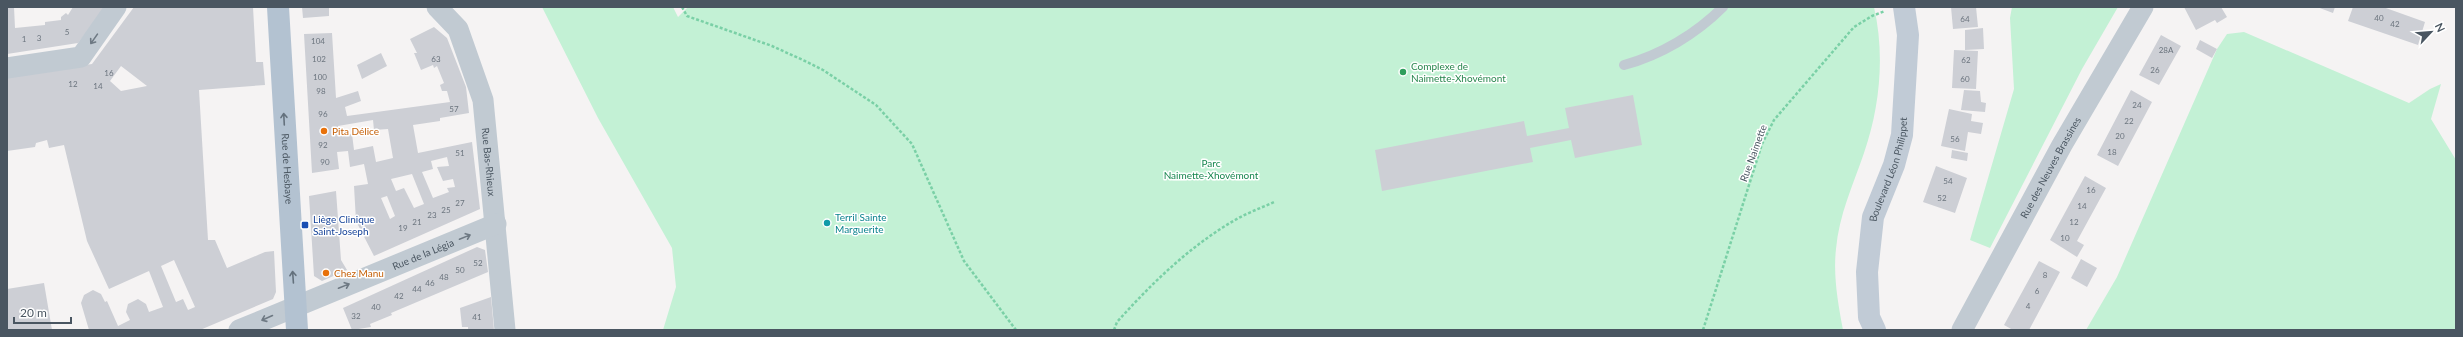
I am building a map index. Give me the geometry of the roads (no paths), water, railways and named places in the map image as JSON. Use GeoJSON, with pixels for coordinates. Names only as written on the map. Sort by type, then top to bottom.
{"type":"FeatureCollection","features":[{"type":"Feature","properties":{"kind":"main road","name":"Rue de Hesbaye"},"geometry":{"type":"LineString","coordinates":[[278,7],[297,330]]}},
{"type":"Feature","properties":{"kind":"street"},"geometry":{"type":"LineString","coordinates":[[7,68],[81,57],[116,7]]}},
{"type":"Feature","properties":{"kind":"street","name":"Rue Bas-Rhieux"},"geometry":{"type":"LineString","coordinates":[[436,7],[458,29],[483,100],[505,330]]}},
{"type":"Feature","properties":{"kind":"street","name":"Rue des Neuves Brassines"},"geometry":{"type":"LineString","coordinates":[[1962,330],[2062,145],[2143,7]]}},
{"type":"Feature","properties":{"kind":"street","name":"Boulevard Léon Philippet"},"geometry":{"type":"LineString","coordinates":[[1875,330],[1869,317],[1867,272],[1873,217],[1894,165],[1902,135],[1908,35],[1897,8]]}},
{"type":"Feature","properties":{"kind":"street","name":"Rue de la Légia"},"geometry":{"type":"LineString","coordinates":[[239,330],[496,224]]}},
{"type":"Feature","properties":{"kind":"lane"},"geometry":{"type":"LineString","coordinates":[[1624,65],[1646,59],[1678,42],[1723,7]]}},
{"type":"Feature","properties":{"kind":"place","name":"Complexe de Naimette-Xhovémont"},"geometry":{"type":"Point","coordinates":[1403,72]}},
{"type":"Feature","properties":{"kind":"place","name":"Pita Délice"},"geometry":{"type":"Point","coordinates":[324,131]}},
{"type":"Feature","properties":{"kind":"place","name":"Terril Sainte Marguerite"},"geometry":{"type":"Point","coordinates":[827,223]}},
{"type":"Feature","properties":{"kind":"place","name":"Liège Clinique Saint-Joseph"},"geometry":{"type":"Point","coordinates":[305,225]}},
{"type":"Feature","properties":{"kind":"place","name":"Chez Manu"},"geometry":{"type":"Point","coordinates":[326,273]}},
{"type":"Feature","properties":{"kind":"park label","name":"Parc Naimette-Xhovémont"},"geometry":{"type":"Point","coordinates":[1211,168]}}]}
